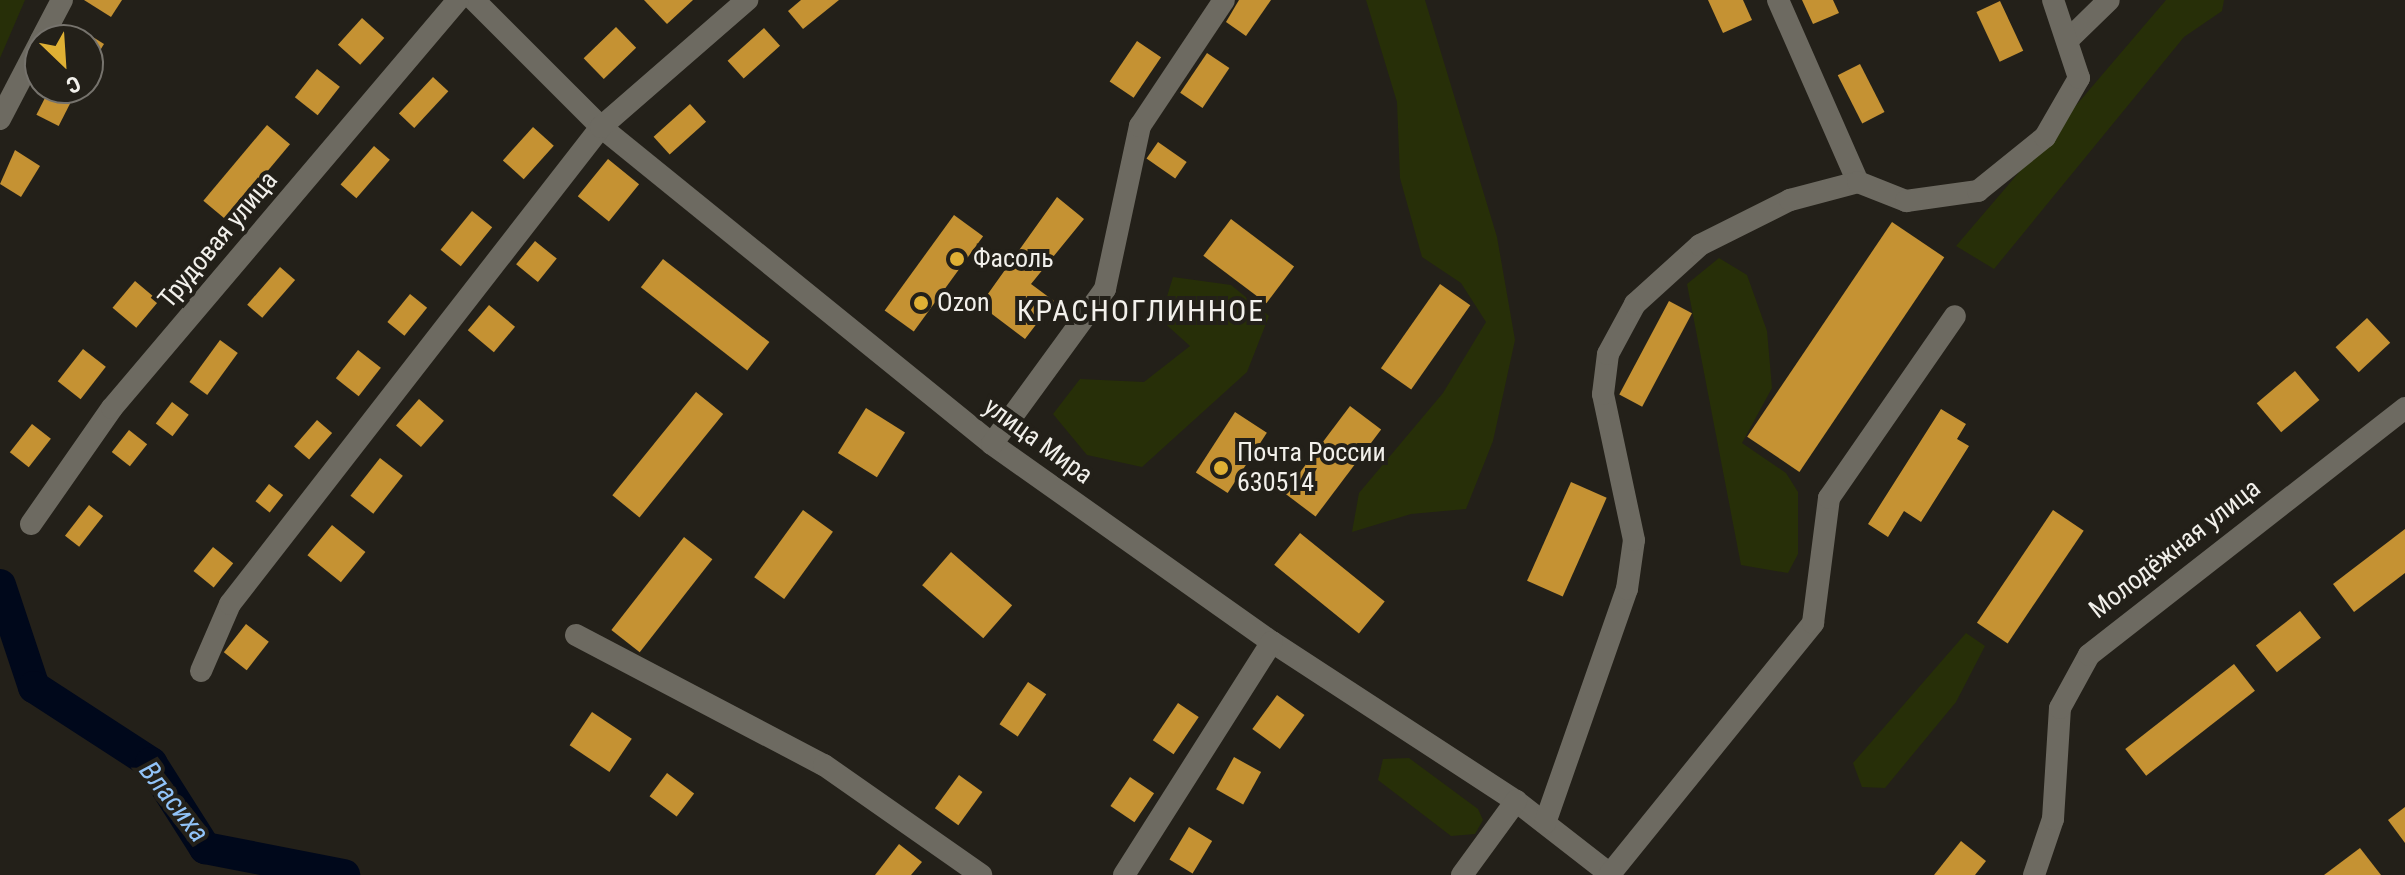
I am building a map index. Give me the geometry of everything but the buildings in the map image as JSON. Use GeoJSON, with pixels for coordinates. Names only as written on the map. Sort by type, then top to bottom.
{"type":"FeatureCollection","features":[{"type":"Feature","properties":{"kind":"street"},"geometry":{"type":"LineString","coordinates":[[49,24],[62,0]]}},
{"type":"Feature","properties":{"kind":"street","name":"Трудовая улица"},"geometry":{"type":"LineString","coordinates":[[31,524],[112,408],[458,0]]}},
{"type":"Feature","properties":{"kind":"street","name":"улица Мира"},"geometry":{"type":"LineString","coordinates":[[474,0],[601,127],[992,444],[1272,642],[1516,801],[1610,875]]}},
{"type":"Feature","properties":{"kind":"street"},"geometry":{"type":"LineString","coordinates":[[201,671],[230,604],[601,127],[747,0]]}},
{"type":"Feature","properties":{"kind":"street"},"geometry":{"type":"LineString","coordinates":[[992,444],[1105,289],[1140,126],[1224,0]]}},
{"type":"Feature","properties":{"kind":"street"},"geometry":{"type":"LineString","coordinates":[[1778,0],[1858,182]]}},
{"type":"Feature","properties":{"kind":"street"},"geometry":{"type":"LineString","coordinates":[[1545,823],[1627,589],[1634,540],[1603,394],[1608,354],[1635,304],[1700,245],[1790,200],[1858,182],[1906,201],[1978,191],[2045,137],[2066,109],[2079,78],[2070,38],[2053,0]]}},
{"type":"Feature","properties":{"kind":"street"},"geometry":{"type":"LineString","coordinates":[[2070,38],[2109,0]]}},
{"type":"Feature","properties":{"kind":"street"},"geometry":{"type":"LineString","coordinates":[[0,119],[24,72]]}},
{"type":"Feature","properties":{"kind":"street"},"geometry":{"type":"LineString","coordinates":[[1610,875],[1813,623],[1822,599],[1829,498],[1955,316]]}},
{"type":"Feature","properties":{"kind":"street","name":"Молодёжная улица"},"geometry":{"type":"LineString","coordinates":[[2034,875],[2053,819],[2060,708],[2089,655],[2405,408]]}},
{"type":"Feature","properties":{"kind":"street"},"geometry":{"type":"LineString","coordinates":[[576,635],[824,765],[981,875]]}},
{"type":"Feature","properties":{"kind":"street"},"geometry":{"type":"LineString","coordinates":[[1124,875],[1272,642]]}},
{"type":"Feature","properties":{"kind":"street"},"geometry":{"type":"LineString","coordinates":[[1462,875],[1516,801]]}},
{"type":"Feature","properties":{"kind":"green space"},"geometry":{"type":"Polygon","coordinates":[[[0,0],[25,0],[0,58],[0,0]]]}},
{"type":"Feature","properties":{"kind":"green space"},"geometry":{"type":"Polygon","coordinates":[[[1366,0],[1425,0],[1497,237],[1515,340],[1493,441],[1466,509],[1411,514],[1352,532],[1359,493],[1443,393],[1486,322],[1461,283],[1422,257],[1400,178],[1397,102],[1366,0]]]}},
{"type":"Feature","properties":{"kind":"green space"},"geometry":{"type":"Polygon","coordinates":[[[2166,0],[2224,0],[2222,11],[2184,37],[1994,269],[1956,246],[2166,0]]]}},
{"type":"Feature","properties":{"kind":"green space"},"geometry":{"type":"Polygon","coordinates":[[[1719,258],[1747,275],[1767,331],[1772,388],[1742,443],[1786,473],[1798,492],[1798,554],[1788,573],[1741,565],[1687,284],[1719,258]]]}},
{"type":"Feature","properties":{"kind":"green space"},"geometry":{"type":"Polygon","coordinates":[[[1173,277],[1231,285],[1269,316],[1247,372],[1142,467],[1087,455],[1053,414],[1080,379],[1144,382],[1190,346],[1160,319],[1173,277]]]}},
{"type":"Feature","properties":{"kind":"green space"},"geometry":{"type":"Polygon","coordinates":[[[1966,633],[1985,646],[1956,702],[1885,788],[1862,787],[1853,763],[1966,633]]]}},
{"type":"Feature","properties":{"kind":"green space"},"geometry":{"type":"Polygon","coordinates":[[[1409,758],[1478,809],[1483,820],[1475,834],[1451,836],[1378,780],[1383,759],[1409,758]]]}},
{"type":"Feature","properties":{"kind":"waterway","name":"Власиха"},"geometry":{"type":"LineString","coordinates":[[0,585],[34,687],[151,763],[205,848],[344,875]]}},
{"type":"Feature","properties":{"kind":"place","name":"Фасоль"},"geometry":{"type":"Point","coordinates":[957,259]}},
{"type":"Feature","properties":{"kind":"place","name":"Ozon"},"geometry":{"type":"Point","coordinates":[921,303]}},
{"type":"Feature","properties":{"kind":"place","name":"Почта России 630514"},"geometry":{"type":"Point","coordinates":[1221,468]}},
{"type":"Feature","properties":{"kind":"district","name":"КРАСНОГЛИННОЕ"},"geometry":{"type":"Point","coordinates":[1141,311]}}]}
